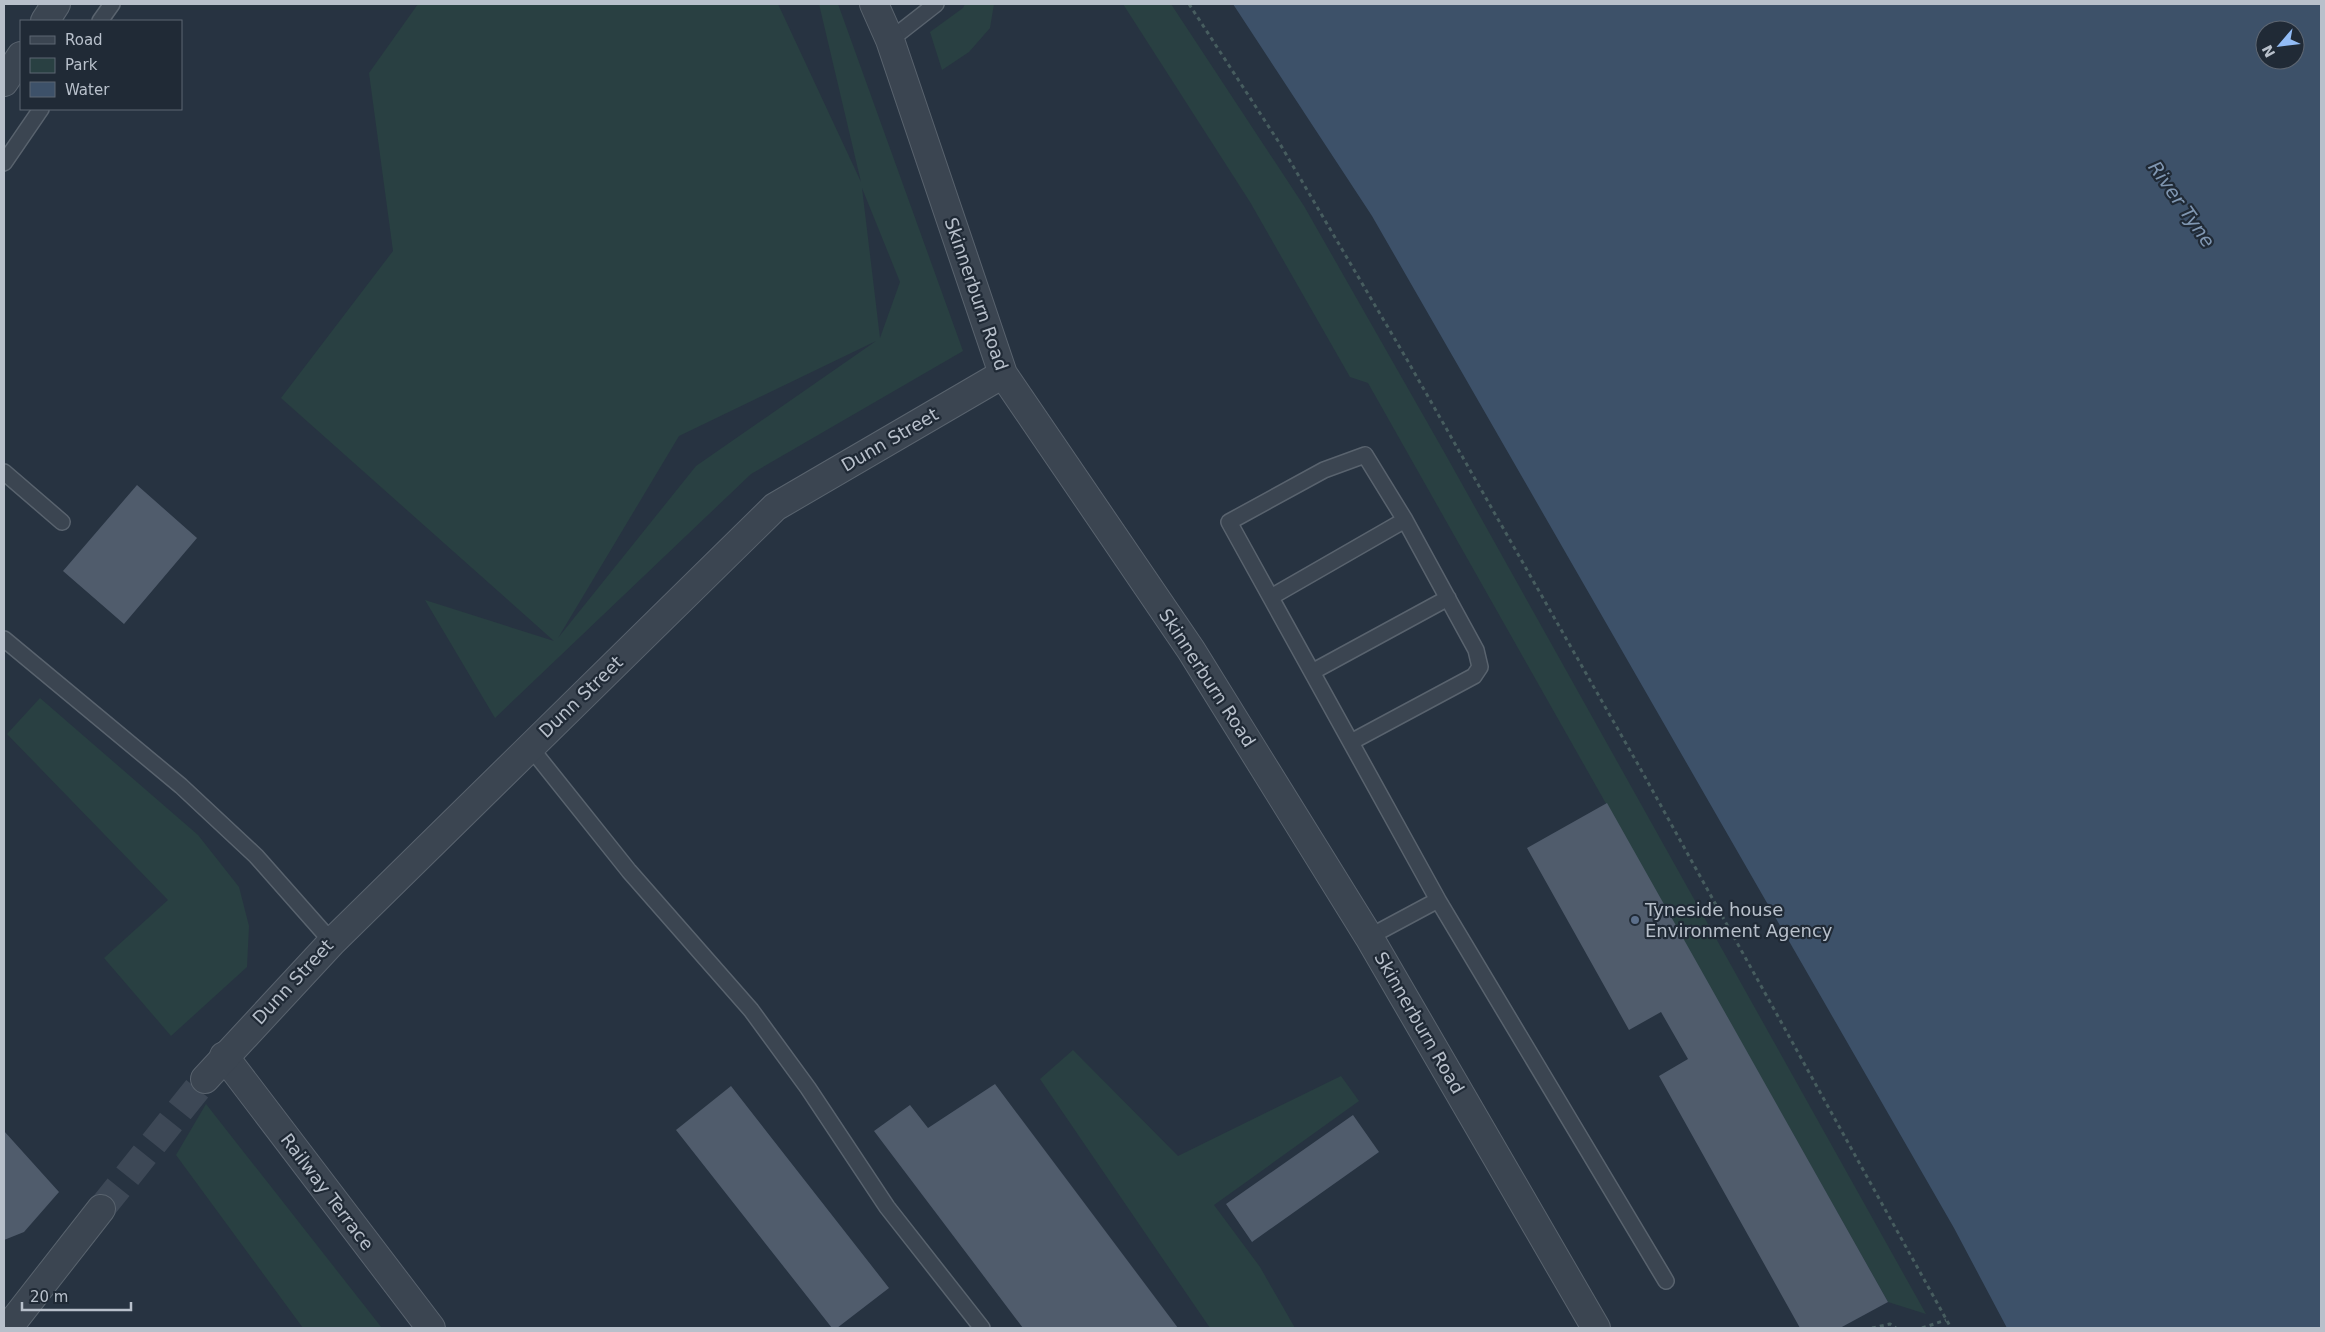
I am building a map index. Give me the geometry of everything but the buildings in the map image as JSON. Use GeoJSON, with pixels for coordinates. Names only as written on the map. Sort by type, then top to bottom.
{"type":"FeatureCollection","features":[{"type":"Feature","properties":{"kind":"street"},"geometry":{"type":"LineString","coordinates":[[46,20],[56,4]]}},
{"type":"Feature","properties":{"kind":"street","name":"Skinnerburn Road"},"geometry":{"type":"LineString","coordinates":[[874,4],[890,40],[1003,374],[1191,650],[1369,937],[1596,1328]]}},
{"type":"Feature","properties":{"kind":"street"},"geometry":{"type":"LineString","coordinates":[[4,82],[20,58]]}},
{"type":"Feature","properties":{"kind":"street","name":"Dunn Street"},"geometry":{"type":"LineString","coordinates":[[205,1078],[332,942],[775,507],[1003,374]]}},
{"type":"Feature","properties":{"kind":"street","name":"Railway Terrace"},"geometry":{"type":"LineString","coordinates":[[224,1056],[431,1328]]}},
{"type":"Feature","properties":{"kind":"street"},"geometry":{"type":"LineString","coordinates":[[8,1328],[101,1209]]}},
{"type":"Feature","properties":{"kind":"lane"},"geometry":{"type":"LineString","coordinates":[[101,20],[112,4]]}},
{"type":"Feature","properties":{"kind":"lane"},"geometry":{"type":"LineString","coordinates":[[890,40],[936,4]]}},
{"type":"Feature","properties":{"kind":"lane"},"geometry":{"type":"LineString","coordinates":[[4,163],[40,110]]}},
{"type":"Feature","properties":{"kind":"lane"},"geometry":{"type":"LineString","coordinates":[[1351,742],[1474,676],[1480,667],[1476,650],[1448,598],[1405,520],[1365,455],[1324,470],[1230,522],[1312,672],[1438,900],[1666,1281]]}},
{"type":"Feature","properties":{"kind":"lane"},"geometry":{"type":"LineString","coordinates":[[4,472],[62,522]]}},
{"type":"Feature","properties":{"kind":"lane"},"geometry":{"type":"LineString","coordinates":[[1271,597],[1405,520]]}},
{"type":"Feature","properties":{"kind":"lane"},"geometry":{"type":"LineString","coordinates":[[1312,672],[1448,598]]}},
{"type":"Feature","properties":{"kind":"lane"},"geometry":{"type":"LineString","coordinates":[[4,639],[181,786],[256,856],[332,942]]}},
{"type":"Feature","properties":{"kind":"lane"},"geometry":{"type":"LineString","coordinates":[[530,747],[629,871],[751,1010],[808,1088],[887,1207],[982,1328]]}},
{"type":"Feature","properties":{"kind":"lane"},"geometry":{"type":"LineString","coordinates":[[1369,937],[1438,900]]}},
{"type":"Feature","properties":{"kind":"path"},"geometry":{"type":"LineString","coordinates":[[1189,4],[1280,144],[1406,358],[1645,777],[1951,1328]]}},
{"type":"Feature","properties":{"kind":"path"},"geometry":{"type":"LineString","coordinates":[[1922,1328],[1946,1320]]}},
{"type":"Feature","properties":{"kind":"path"},"geometry":{"type":"LineString","coordinates":[[1872,1328],[1890,1324],[1896,1328]]}},
{"type":"Feature","properties":{"kind":"green space"},"geometry":{"type":"Polygon","coordinates":[[[418,4],[778,4],[861,182],[819,4],[838,4],[963,351],[751,474],[495,718],[425,600],[554,641],[281,398],[393,251],[369,73],[418,4]],[[862,188],[880,338],[900,282],[862,188]],[[876,341],[679,436],[558,638],[696,466],[876,341]]]}},
{"type":"Feature","properties":{"kind":"green space"},"geometry":{"type":"Polygon","coordinates":[[[965,4],[994,4],[990,28],[969,52],[942,70],[930,32],[963,8],[965,4]]]}},
{"type":"Feature","properties":{"kind":"green space"},"geometry":{"type":"Polygon","coordinates":[[[1123,4],[1171,4],[1304,206],[1443,450],[1926,1314],[1888,1302],[1368,383],[1350,377],[1250,202],[1123,4]]]}},
{"type":"Feature","properties":{"kind":"green space"},"geometry":{"type":"Polygon","coordinates":[[[40,698],[198,835],[239,887],[249,926],[247,967],[171,1036],[104,958],[168,900],[7,734],[40,698]]]}},
{"type":"Feature","properties":{"kind":"green space"},"geometry":{"type":"Polygon","coordinates":[[[1073,1050],[1178,1156],[1341,1076],[1359,1101],[1214,1205],[1260,1267],[1295,1328],[1210,1328],[1040,1079],[1073,1050]]]}},
{"type":"Feature","properties":{"kind":"green space"},"geometry":{"type":"Polygon","coordinates":[[[206,1104],[382,1328],[303,1328],[176,1155],[206,1104]]]}},
{"type":"Feature","properties":{"kind":"water","name":"River Tyne"},"geometry":{"type":"Polygon","coordinates":[[[1233,4],[2321,4],[2321,1328],[2007,1328],[1954,1228],[1372,216],[1233,4]]]}},
{"type":"Feature","properties":{"kind":"tunnel"},"geometry":{"type":"LineString","coordinates":[[101,1209],[205,1079]]}},
{"type":"Feature","properties":{"kind":"place","name":"Tyneside house Environment Agency"},"geometry":{"type":"Point","coordinates":[1635,920]}}]}
